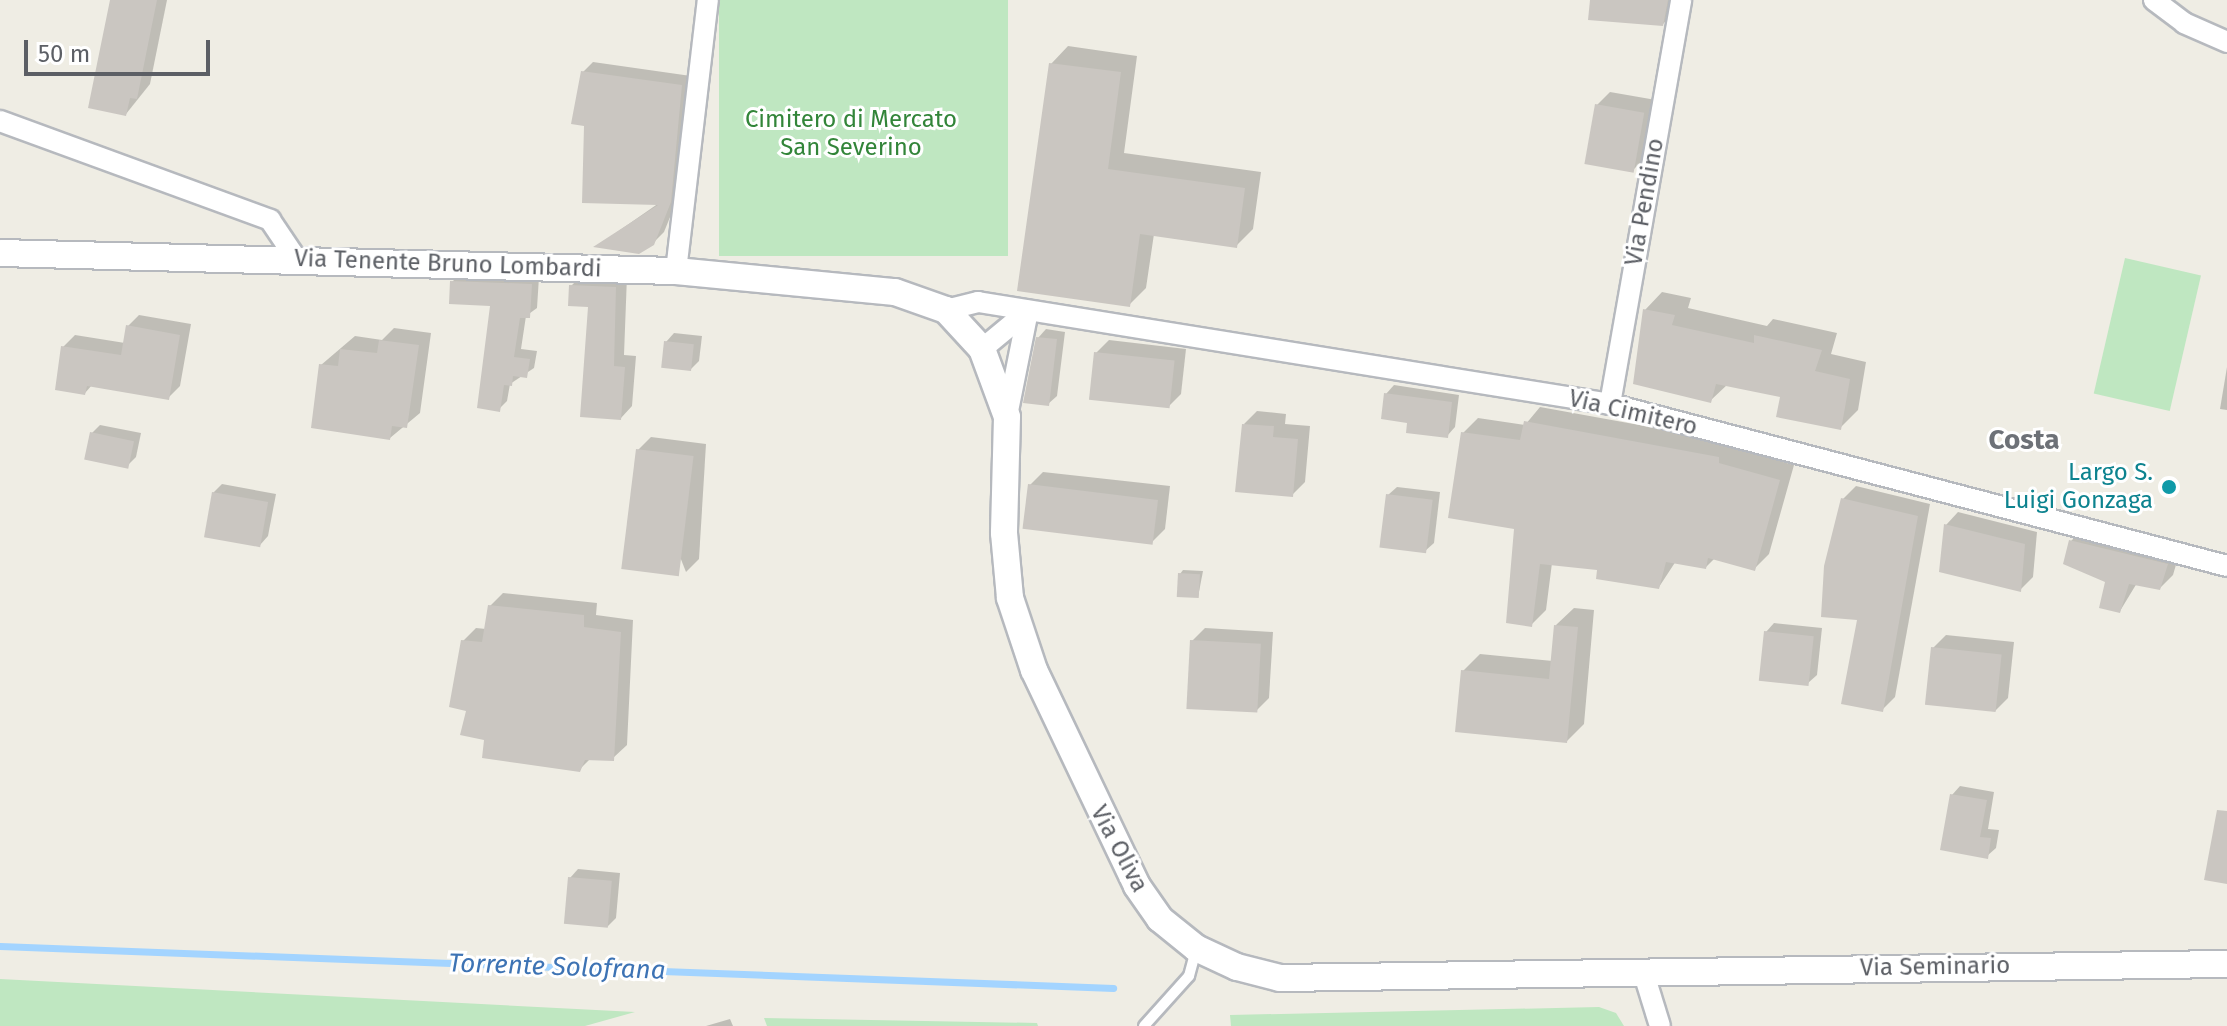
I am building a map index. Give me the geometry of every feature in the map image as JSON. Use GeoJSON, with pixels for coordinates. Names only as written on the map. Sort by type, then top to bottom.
{"type":"FeatureCollection","features":[{"type":"Feature","properties":{"kind":"main road","name":"Via Tenente Bruno Lombardi"},"geometry":{"type":"LineString","coordinates":[[0,253],[676,271],[895,292]]}},
{"type":"Feature","properties":{"kind":"main road","name":"Via Oliva"},"geometry":{"type":"LineString","coordinates":[[895,292],[946,310],[982,349],[1007,417],[1004,533],[1010,598],[1034,670],[1137,886],[1160,919],[1196,948],[1237,967],[1280,978],[1644,974]]}},
{"type":"Feature","properties":{"kind":"main road","name":"Via Seminario"},"geometry":{"type":"LineString","coordinates":[[1644,974],[2227,964]]}},
{"type":"Feature","properties":{"kind":"street"},"geometry":{"type":"LineString","coordinates":[[676,271],[708,0]]}},
{"type":"Feature","properties":{"kind":"street","name":"Via Pendino"},"geometry":{"type":"LineString","coordinates":[[1610,404],[1681,0]]}},
{"type":"Feature","properties":{"kind":"street"},"geometry":{"type":"LineString","coordinates":[[2154,0],[2184,23],[2227,42]]}},
{"type":"Feature","properties":{"kind":"street"},"geometry":{"type":"LineString","coordinates":[[0,121],[270,220],[297,260]]}},
{"type":"Feature","properties":{"kind":"street","name":"Via Cimitero"},"geometry":{"type":"LineString","coordinates":[[946,310],[978,302],[1610,404],[2227,566]]}},
{"type":"Feature","properties":{"kind":"street"},"geometry":{"type":"LineString","coordinates":[[982,349],[1028,311]]}},
{"type":"Feature","properties":{"kind":"street"},"geometry":{"type":"LineString","coordinates":[[1007,417],[1028,311]]}},
{"type":"Feature","properties":{"kind":"street"},"geometry":{"type":"LineString","coordinates":[[1644,974],[1660,1026]]}},
{"type":"Feature","properties":{"kind":"lane"},"geometry":{"type":"LineString","coordinates":[[1144,1026],[1189,976],[1196,948]]}},
{"type":"Feature","properties":{"kind":"green space","name":"Cimitero di Mercato San Severino"},"geometry":{"type":"Polygon","coordinates":[[[719,0],[1008,0],[1008,256],[719,256],[719,0]]]}},
{"type":"Feature","properties":{"kind":"green space"},"geometry":{"type":"Polygon","coordinates":[[[2125,258],[2201,276],[2170,411],[2094,393],[2125,258]]]}},
{"type":"Feature","properties":{"kind":"green space"},"geometry":{"type":"Polygon","coordinates":[[[0,979],[635,1012],[585,1026],[0,1026],[0,979]]]}},
{"type":"Feature","properties":{"kind":"green space"},"geometry":{"type":"Polygon","coordinates":[[[1599,1007],[1616,1013],[1624,1026],[1231,1026],[1230,1015],[1599,1007]]]}},
{"type":"Feature","properties":{"kind":"green space"},"geometry":{"type":"Polygon","coordinates":[[[764,1018],[1037,1023],[1038,1026],[767,1026],[764,1018]]]}},
{"type":"Feature","properties":{"kind":"building"},"geometry":{"type":"Polygon","coordinates":[[[110,0],[157,0],[137,99],[130,98],[126,116],[88,108],[110,0]]]}},
{"type":"Feature","properties":{"kind":"building"},"geometry":{"type":"Polygon","coordinates":[[[1590,0],[1668,0],[1663,26],[1588,20],[1590,0]]]}},
{"type":"Feature","properties":{"kind":"building"},"geometry":{"type":"Polygon","coordinates":[[[1049,63],[1121,72],[1108,169],[1245,188],[1237,248],[1140,234],[1130,307],[1017,291],[1049,63]]]}},
{"type":"Feature","properties":{"kind":"building"},"geometry":{"type":"Polygon","coordinates":[[[581,71],[682,85],[671,202],[654,245],[639,254],[593,247],[658,205],[582,203],[584,126],[571,124],[581,71]]]}},
{"type":"Feature","properties":{"kind":"building"},"geometry":{"type":"Polygon","coordinates":[[[1595,104],[1644,113],[1634,173],[1584,164],[1595,104]]]}},
{"type":"Feature","properties":{"kind":"building"},"geometry":{"type":"Polygon","coordinates":[[[450,281],[532,284],[530,318],[520,318],[514,357],[530,359],[527,378],[513,376],[512,386],[504,385],[500,412],[477,408],[490,306],[449,304],[450,281]]]}},
{"type":"Feature","properties":{"kind":"building"},"geometry":{"type":"Polygon","coordinates":[[[569,285],[616,287],[614,366],[625,367],[621,420],[580,417],[588,307],[568,306],[569,285]]]}},
{"type":"Feature","properties":{"kind":"building"},"geometry":{"type":"Polygon","coordinates":[[[1643,309],[1675,315],[1672,325],[1754,343],[1754,335],[1822,350],[1815,371],[1850,379],[1841,430],[1776,417],[1780,397],[1716,384],[1711,403],[1633,384],[1643,309]]]}},
{"type":"Feature","properties":{"kind":"building"},"geometry":{"type":"Polygon","coordinates":[[[126,325],[180,335],[169,400],[87,386],[85,395],[55,390],[61,346],[121,355],[126,325]]]}},
{"type":"Feature","properties":{"kind":"building"},"geometry":{"type":"Polygon","coordinates":[[[1036,337],[1057,339],[1049,406],[1023,403],[1036,337]]]}},
{"type":"Feature","properties":{"kind":"building"},"geometry":{"type":"Polygon","coordinates":[[[379,340],[419,345],[407,428],[392,426],[390,440],[311,428],[319,364],[338,366],[340,349],[377,353],[379,340]]]}},
{"type":"Feature","properties":{"kind":"building"},"geometry":{"type":"Polygon","coordinates":[[[664,341],[694,344],[691,371],[661,368],[664,341]]]}},
{"type":"Feature","properties":{"kind":"building"},"geometry":{"type":"Polygon","coordinates":[[[1094,352],[1175,360],[1170,408],[1089,400],[1094,352]]]}},
{"type":"Feature","properties":{"kind":"building"},"geometry":{"type":"Polygon","coordinates":[[[1384,393],[1452,402],[1448,438],[1406,433],[1407,423],[1381,419],[1384,393]]]}},
{"type":"Feature","properties":{"kind":"building"},"geometry":{"type":"Polygon","coordinates":[[[1524,421],[1719,457],[1719,463],[1780,480],[1755,571],[1708,558],[1706,569],[1666,562],[1659,589],[1596,579],[1597,570],[1540,564],[1532,627],[1506,623],[1514,529],[1448,518],[1461,432],[1520,440],[1524,421]]]}},
{"type":"Feature","properties":{"kind":"building"},"geometry":{"type":"Polygon","coordinates":[[[1242,424],[1274,426],[1273,437],[1298,439],[1293,497],[1235,492],[1242,424]]]}},
{"type":"Feature","properties":{"kind":"building"},"geometry":{"type":"Polygon","coordinates":[[[90,432],[134,441],[128,469],[84,459],[90,432]]]}},
{"type":"Feature","properties":{"kind":"building"},"geometry":{"type":"Polygon","coordinates":[[[636,449],[694,456],[679,576],[621,569],[636,449]]]}},
{"type":"Feature","properties":{"kind":"building"},"geometry":{"type":"Polygon","coordinates":[[[1028,484],[1158,500],[1153,545],[1023,529],[1028,484]]]}},
{"type":"Feature","properties":{"kind":"building"},"geometry":{"type":"Polygon","coordinates":[[[212,492],[268,502],[260,547],[204,537],[212,492]]]}},
{"type":"Feature","properties":{"kind":"building"},"geometry":{"type":"Polygon","coordinates":[[[1386,494],[1433,500],[1426,553],[1379,548],[1386,494]]]}},
{"type":"Feature","properties":{"kind":"building"},"geometry":{"type":"Polygon","coordinates":[[[1841,498],[1918,516],[1883,712],[1841,704],[1857,620],[1821,617],[1824,566],[1841,498]]]}},
{"type":"Feature","properties":{"kind":"building"},"geometry":{"type":"Polygon","coordinates":[[[1944,524],[2025,544],[2021,592],[1939,572],[1944,524]]]}},
{"type":"Feature","properties":{"kind":"building"},"geometry":{"type":"Polygon","coordinates":[[[2069,540],[2168,564],[2160,590],[2129,584],[2120,613],[2099,608],[2105,582],[2063,564],[2069,540]]]}},
{"type":"Feature","properties":{"kind":"building"},"geometry":{"type":"Polygon","coordinates":[[[1178,573],[1200,574],[1199,598],[1177,597],[1178,573]]]}},
{"type":"Feature","properties":{"kind":"building"},"geometry":{"type":"Polygon","coordinates":[[[488,605],[584,615],[584,627],[621,632],[614,761],[585,760],[580,772],[482,758],[484,740],[460,735],[466,711],[449,707],[461,640],[482,642],[488,605]]]}},
{"type":"Feature","properties":{"kind":"building"},"geometry":{"type":"Polygon","coordinates":[[[1554,625],[1578,627],[1567,743],[1455,732],[1461,670],[1549,679],[1554,625]]]}},
{"type":"Feature","properties":{"kind":"building"},"geometry":{"type":"Polygon","coordinates":[[[1764,631],[1814,636],[1808,686],[1759,681],[1764,631]]]}},
{"type":"Feature","properties":{"kind":"building"},"geometry":{"type":"Polygon","coordinates":[[[1190,640],[1261,644],[1257,713],[1186,709],[1190,640]]]}},
{"type":"Feature","properties":{"kind":"building"},"geometry":{"type":"Polygon","coordinates":[[[1931,647],[2002,654],[1996,712],[1925,705],[1931,647]]]}},
{"type":"Feature","properties":{"kind":"building"},"geometry":{"type":"Polygon","coordinates":[[[1950,794],[1987,800],[1980,837],[1991,838],[1988,859],[1940,850],[1950,794]]]}},
{"type":"Feature","properties":{"kind":"building"},"geometry":{"type":"Polygon","coordinates":[[[2217,810],[2227,811],[2227,884],[2204,880],[2217,810]]]}},
{"type":"Feature","properties":{"kind":"building"},"geometry":{"type":"Polygon","coordinates":[[[568,877],[612,881],[608,928],[564,924],[568,877]]]}},
{"type":"Feature","properties":{"kind":"waterway","name":"Torrente Solofrana"},"geometry":{"type":"LineString","coordinates":[[0,946],[1113,988]]}},
{"type":"Feature","properties":{"kind":"place","name":"Largo S. Luigi Gonzaga"},"geometry":{"type":"Point","coordinates":[2169,487]}},
{"type":"Feature","properties":{"kind":"district","name":"Costa"},"geometry":{"type":"Point","coordinates":[2024,440]}}]}
